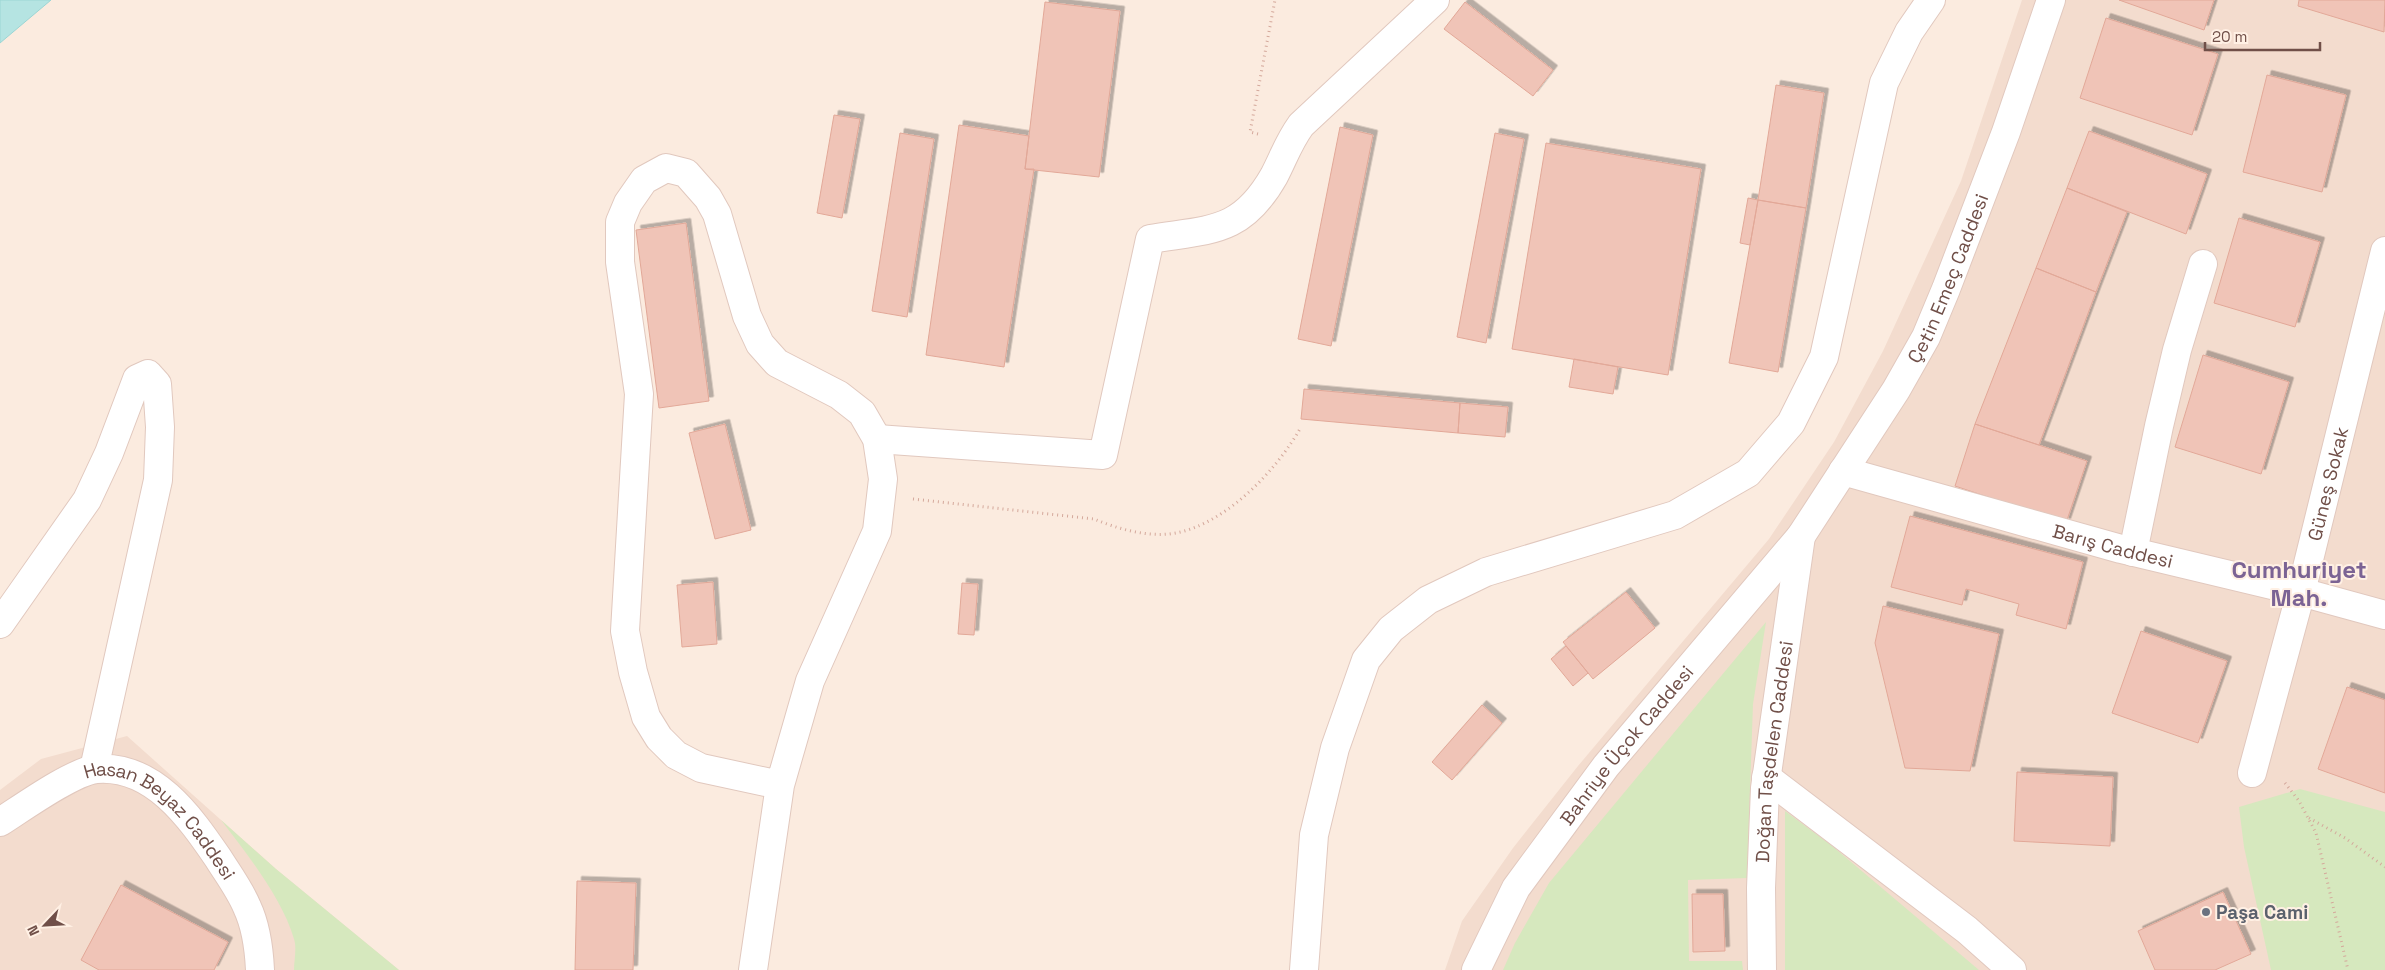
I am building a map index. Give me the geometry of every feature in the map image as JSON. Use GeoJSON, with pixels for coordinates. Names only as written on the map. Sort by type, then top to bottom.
{"type":"FeatureCollection","features":[{"type":"Feature","properties":{"kind":"street"},"geometry":{"type":"LineString","coordinates":[[877,439],[1103,455],[1150,239],[1219,228],[1244,215],[1264,194],[1288,143],[1301,125],[1435,0]]}},
{"type":"Feature","properties":{"kind":"street"},"geometry":{"type":"LineString","coordinates":[[1304,970],[1314,835],[1335,748],[1366,660],[1391,630],[1428,600],[1486,572],[1675,515],[1748,472],[1791,423],[1824,357],[1884,83],[1909,32],[1931,0]]}},
{"type":"Feature","properties":{"kind":"street","name":"Çetin Emeç Caddesi"},"geometry":{"type":"LineString","coordinates":[[1801,536],[1896,390],[1926,337],[2006,132],[2051,0]]}},
{"type":"Feature","properties":{"kind":"street"},"geometry":{"type":"LineString","coordinates":[[753,970],[780,785],[810,681],[877,531],[883,479],[877,439],[862,413],[839,395],[777,363],[760,344],[747,316],[717,214],[708,198],[686,173],[666,168],[644,180],[628,203],[620,222],[620,262],[640,394],[625,631],[633,672],[646,717],[659,738],[676,755],[701,768],[780,785]]}},
{"type":"Feature","properties":{"kind":"street","name":"Güneş Sokak"},"geometry":{"type":"LineString","coordinates":[[2252,773],[2382,279],[2385,251]]}},
{"type":"Feature","properties":{"kind":"street"},"geometry":{"type":"LineString","coordinates":[[2133,552],[2177,350],[2203,264]]}},
{"type":"Feature","properties":{"kind":"street"},"geometry":{"type":"LineString","coordinates":[[0,624],[87,500],[110,453],[137,379],[148,374],[157,384],[160,427],[158,480],[94,769]]}},
{"type":"Feature","properties":{"kind":"street","name":"Barış Caddesi"},"geometry":{"type":"LineString","coordinates":[[1843,471],[2133,552],[2301,592],[2385,615]]}},
{"type":"Feature","properties":{"kind":"street","name":"Doğan Taşdelen Caddesi"},"geometry":{"type":"LineString","coordinates":[[1762,970],[1761,888],[1766,777],[1801,536]]}},
{"type":"Feature","properties":{"kind":"street","name":"Bahriye Üçok Caddesi"},"geometry":{"type":"LineString","coordinates":[[1476,970],[1516,888],[1606,766],[1801,536]]}},
{"type":"Feature","properties":{"kind":"street","name":"Hasan Beyaz Caddesi"},"geometry":{"type":"LineString","coordinates":[[0,822],[56,786],[94,769],[122,770],[146,780],[173,800],[198,828],[248,908],[259,948],[260,970]]}},
{"type":"Feature","properties":{"kind":"street"},"geometry":{"type":"LineString","coordinates":[[1766,777],[1967,930],[2012,970]]}},
{"type":"Feature","properties":{"kind":"path"},"geometry":{"type":"LineString","coordinates":[[1275,0],[1250,132],[1288,143]]}},
{"type":"Feature","properties":{"kind":"path"},"geometry":{"type":"LineString","coordinates":[[881,496],[1094,519],[1112,527],[1152,534],[1176,533],[1194,527],[1220,513],[1252,490],[1273,468],[1302,427]]}},
{"type":"Feature","properties":{"kind":"path"},"geometry":{"type":"LineString","coordinates":[[2260,744],[2308,817],[2316,833],[2322,850],[2348,970]]}},
{"type":"Feature","properties":{"kind":"path"},"geometry":{"type":"LineString","coordinates":[[2308,817],[2345,838],[2385,867]]}},
{"type":"Feature","properties":{"kind":"shaded area"},"geometry":{"type":"Polygon","coordinates":[[[2022,0],[2385,0],[2385,970],[1445,970],[1462,921],[1513,848],[1578,766],[1769,539],[1834,442],[1883,351],[1961,181],[2022,0]]]}},
{"type":"Feature","properties":{"kind":"shaded area"},"geometry":{"type":"Polygon","coordinates":[[[127,736],[276,869],[399,970],[0,970],[0,790],[41,759],[127,736]]]}},
{"type":"Feature","properties":{"kind":"green space"},"geometry":{"type":"Polygon","coordinates":[[[1766,622],[1753,704],[1747,878],[1688,880],[1689,961],[1742,961],[1743,970],[1503,970],[1515,943],[1549,883],[1766,622]]]}},
{"type":"Feature","properties":{"kind":"green space"},"geometry":{"type":"Polygon","coordinates":[[[2300,789],[2385,812],[2385,970],[2271,970],[2244,847],[2239,807],[2300,789]]]}},
{"type":"Feature","properties":{"kind":"green space"},"geometry":{"type":"Polygon","coordinates":[[[1785,811],[1831,845],[1979,970],[1785,970],[1785,811]]]}},
{"type":"Feature","properties":{"kind":"green space"},"geometry":{"type":"Polygon","coordinates":[[[221,820],[276,869],[399,970],[294,970],[295,943],[281,908],[263,877],[221,820]]]}},
{"type":"Feature","properties":{"kind":"water"},"geometry":{"type":"Polygon","coordinates":[[[0,0],[51,0],[0,43],[0,0]]]}},
{"type":"Feature","properties":{"kind":"building"},"geometry":{"type":"Polygon","coordinates":[[[2119,0],[2214,0],[2204,30],[2119,0]]]}},
{"type":"Feature","properties":{"kind":"building"},"geometry":{"type":"Polygon","coordinates":[[[2299,0],[2385,0],[2384,32],[2298,6],[2299,0]]]}},
{"type":"Feature","properties":{"kind":"building"},"geometry":{"type":"Polygon","coordinates":[[[1045,2],[1120,11],[1099,177],[1025,169],[1045,2]]]}},
{"type":"Feature","properties":{"kind":"building"},"geometry":{"type":"Polygon","coordinates":[[[1465,2],[1553,70],[1533,96],[1444,29],[1465,2]]]}},
{"type":"Feature","properties":{"kind":"building"},"geometry":{"type":"Polygon","coordinates":[[[2106,18],[2218,54],[2192,135],[2080,98],[2106,18]]]}},
{"type":"Feature","properties":{"kind":"building"},"geometry":{"type":"Polygon","coordinates":[[[2267,75],[2346,95],[2322,192],[2243,172],[2267,75]]]}},
{"type":"Feature","properties":{"kind":"building"},"geometry":{"type":"Polygon","coordinates":[[[1776,85],[1824,93],[1806,208],[1758,200],[1776,85]]]}},
{"type":"Feature","properties":{"kind":"building"},"geometry":{"type":"Polygon","coordinates":[[[834,115],[860,119],[842,218],[817,213],[834,115]]]}},
{"type":"Feature","properties":{"kind":"building"},"geometry":{"type":"Polygon","coordinates":[[[959,125],[1029,136],[1025,169],[1034,169],[1004,367],[926,355],[959,125]]]}},
{"type":"Feature","properties":{"kind":"building"},"geometry":{"type":"Polygon","coordinates":[[[1340,127],[1373,135],[1331,346],[1298,339],[1340,127]]]}},
{"type":"Feature","properties":{"kind":"building"},"geometry":{"type":"Polygon","coordinates":[[[2089,131],[2207,174],[2186,234],[2067,188],[2089,131]]]}},
{"type":"Feature","properties":{"kind":"building"},"geometry":{"type":"Polygon","coordinates":[[[900,133],[934,139],[907,317],[872,311],[900,133]]]}},
{"type":"Feature","properties":{"kind":"building"},"geometry":{"type":"Polygon","coordinates":[[[1495,133],[1524,139],[1486,343],[1457,337],[1495,133]]]}},
{"type":"Feature","properties":{"kind":"building"},"geometry":{"type":"Polygon","coordinates":[[[1546,143],[1701,169],[1668,375],[1512,349],[1546,143]]]}},
{"type":"Feature","properties":{"kind":"building"},"geometry":{"type":"Polygon","coordinates":[[[2067,188],[2127,212],[2096,292],[2036,268],[2067,188]]]}},
{"type":"Feature","properties":{"kind":"building"},"geometry":{"type":"Polygon","coordinates":[[[1748,198],[1758,200],[1750,245],[1740,243],[1748,198]]]}},
{"type":"Feature","properties":{"kind":"building"},"geometry":{"type":"Polygon","coordinates":[[[1758,200],[1806,208],[1778,372],[1729,363],[1758,200]]]}},
{"type":"Feature","properties":{"kind":"building"},"geometry":{"type":"Polygon","coordinates":[[[2239,218],[2320,242],[2295,327],[2214,303],[2239,218]]]}},
{"type":"Feature","properties":{"kind":"building"},"geometry":{"type":"Polygon","coordinates":[[[686,223],[709,401],[659,408],[636,230],[686,223]]]}},
{"type":"Feature","properties":{"kind":"building"},"geometry":{"type":"Polygon","coordinates":[[[2036,268],[2096,292],[2039,445],[1975,424],[2036,268]]]}},
{"type":"Feature","properties":{"kind":"building"},"geometry":{"type":"Polygon","coordinates":[[[2203,355],[2289,382],[2261,474],[2175,447],[2203,355]]]}},
{"type":"Feature","properties":{"kind":"building"},"geometry":{"type":"Polygon","coordinates":[[[1574,359],[1618,367],[1613,394],[1569,387],[1574,359]]]}},
{"type":"Feature","properties":{"kind":"building"},"geometry":{"type":"Polygon","coordinates":[[[1304,389],[1460,403],[1458,433],[1301,419],[1304,389]]]}},
{"type":"Feature","properties":{"kind":"building"},"geometry":{"type":"Polygon","coordinates":[[[1460,403],[1508,407],[1505,437],[1458,433],[1460,403]]]}},
{"type":"Feature","properties":{"kind":"building"},"geometry":{"type":"Polygon","coordinates":[[[725,424],[751,530],[715,539],[689,433],[725,424]]]}},
{"type":"Feature","properties":{"kind":"building"},"geometry":{"type":"Polygon","coordinates":[[[1975,424],[2087,461],[2066,523],[1955,486],[1975,424]]]}},
{"type":"Feature","properties":{"kind":"building"},"geometry":{"type":"Polygon","coordinates":[[[1910,516],[2083,562],[2066,629],[2016,615],[2019,604],[1966,589],[1962,605],[1891,587],[1910,516]]]}},
{"type":"Feature","properties":{"kind":"building"},"geometry":{"type":"Polygon","coordinates":[[[713,582],[717,644],[682,647],[677,585],[713,582]]]}},
{"type":"Feature","properties":{"kind":"building"},"geometry":{"type":"Polygon","coordinates":[[[962,583],[978,584],[974,635],[958,634],[962,583]]]}},
{"type":"Feature","properties":{"kind":"building"},"geometry":{"type":"Polygon","coordinates":[[[1626,592],[1655,628],[1593,679],[1563,642],[1626,592]]]}},
{"type":"Feature","properties":{"kind":"building"},"geometry":{"type":"Polygon","coordinates":[[[1883,606],[1999,634],[1970,771],[1905,768],[1875,643],[1883,606]]]}},
{"type":"Feature","properties":{"kind":"building"},"geometry":{"type":"Polygon","coordinates":[[[2141,631],[2227,661],[2198,743],[2112,713],[2141,631]]]}},
{"type":"Feature","properties":{"kind":"building"},"geometry":{"type":"Polygon","coordinates":[[[1566,646],[1588,673],[1573,686],[1551,659],[1566,646]]]}},
{"type":"Feature","properties":{"kind":"building"},"geometry":{"type":"Polygon","coordinates":[[[2347,687],[2385,700],[2385,793],[2318,769],[2347,687]]]}},
{"type":"Feature","properties":{"kind":"building"},"geometry":{"type":"Polygon","coordinates":[[[1482,705],[1502,723],[1452,780],[1432,762],[1482,705]]]}},
{"type":"Feature","properties":{"kind":"building"},"geometry":{"type":"Polygon","coordinates":[[[2017,772],[2113,777],[2110,846],[2014,841],[2017,772]]]}},
{"type":"Feature","properties":{"kind":"building"},"geometry":{"type":"Polygon","coordinates":[[[577,881],[636,883],[633,970],[575,970],[577,881]]]}},
{"type":"Feature","properties":{"kind":"building"},"geometry":{"type":"Polygon","coordinates":[[[121,885],[228,942],[214,970],[99,970],[81,960],[121,885]]]}},
{"type":"Feature","properties":{"kind":"building","name":"Paşa Cami"},"geometry":{"type":"Polygon","coordinates":[[[2223,892],[2251,954],[2215,970],[2155,970],[2138,931],[2223,892]]]}},
{"type":"Feature","properties":{"kind":"building"},"geometry":{"type":"Polygon","coordinates":[[[1692,894],[1723,894],[1725,951],[1693,952],[1692,894]]]}},
{"type":"Feature","properties":{"kind":"place","name":"Paşa Cami"},"geometry":{"type":"Point","coordinates":[2206,912]}},
{"type":"Feature","properties":{"kind":"district","name":"Cumhuriyet Mah."},"geometry":{"type":"Point","coordinates":[2299,584]}}]}
